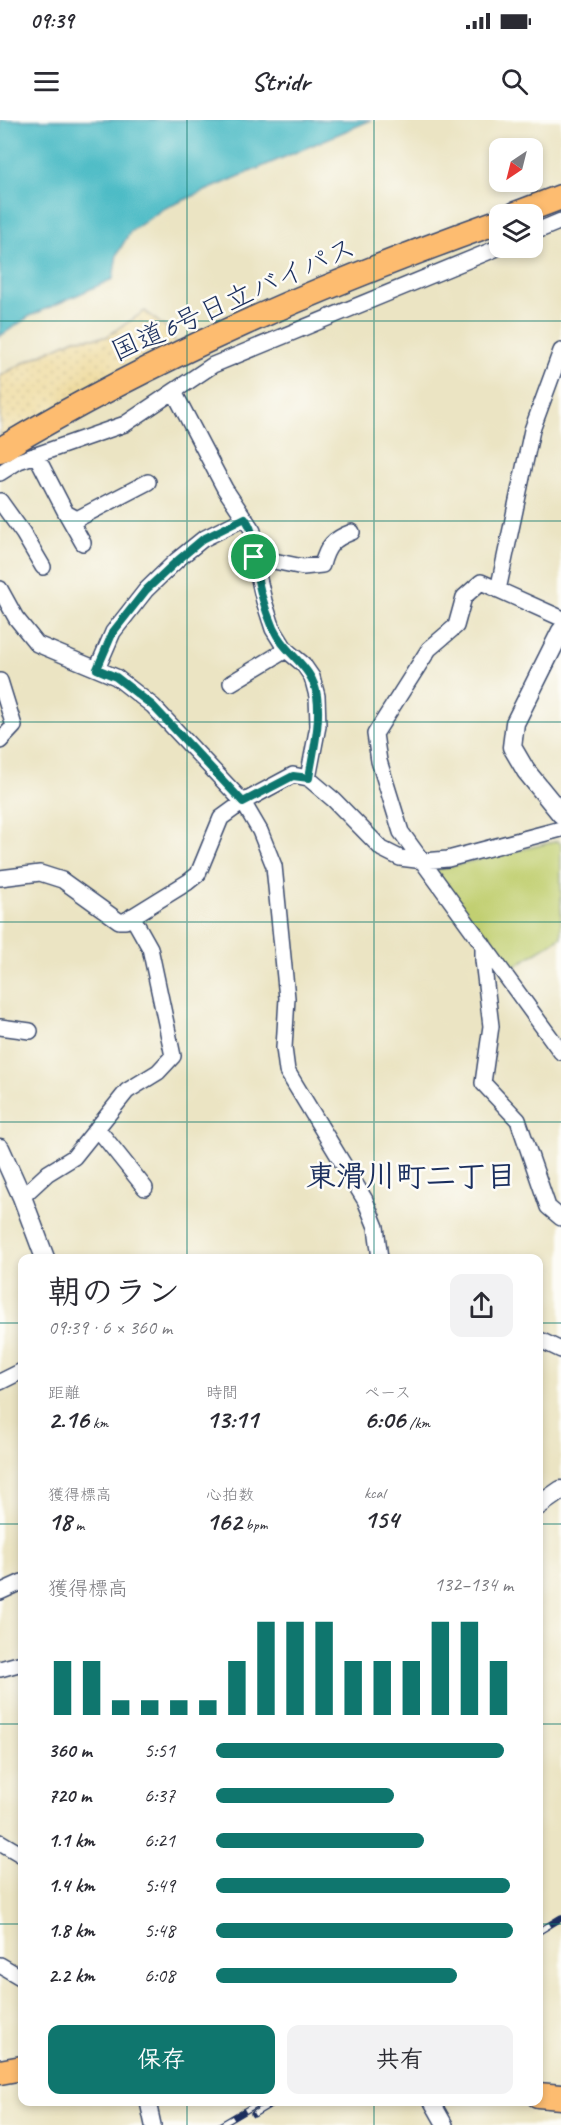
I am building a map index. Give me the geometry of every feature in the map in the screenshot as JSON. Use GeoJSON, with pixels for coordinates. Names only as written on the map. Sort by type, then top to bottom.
{"type":"FeatureCollection","features":[{"type":"Feature","properties":{"kind":"highway"},"geometry":{"type":"LineString","coordinates":[[542,204],[561,196]]}},
{"type":"Feature","properties":{"kind":"highway","name":"国道6号日立バイパス"},"geometry":{"type":"LineString","coordinates":[[0,450],[52,418],[220,333],[385,264],[489,225]]}},
{"type":"Feature","properties":{"kind":"highway"},"geometry":{"type":"LineString","coordinates":[[0,2072],[18,2069]]}},
{"type":"Feature","properties":{"kind":"highway"},"geometry":{"type":"LineString","coordinates":[[543,2095],[561,2097]]}},
{"type":"Feature","properties":{"kind":"street"},"geometry":{"type":"LineString","coordinates":[[543,228],[561,221]]}},
{"type":"Feature","properties":{"kind":"street"},"geometry":{"type":"LineString","coordinates":[[0,473],[36,454],[125,424],[213,365],[489,252]]}},
{"type":"Feature","properties":{"kind":"street"},"geometry":{"type":"LineString","coordinates":[[498,590],[532,430],[561,351]]}},
{"type":"Feature","properties":{"kind":"street"},"geometry":{"type":"LineString","coordinates":[[174,392],[225,489],[253,531],[254,557],[273,629],[286,650],[303,664],[312,677],[317,696],[318,726],[309,778]]}},
{"type":"Feature","properties":{"kind":"street"},"geometry":{"type":"LineString","coordinates":[[36,454],[83,543]]}},
{"type":"Feature","properties":{"kind":"street"},"geometry":{"type":"LineString","coordinates":[[66,513],[77,519],[148,482]]}},
{"type":"Feature","properties":{"kind":"street"},"geometry":{"type":"LineString","coordinates":[[0,501],[23,533],[43,567]]}},
{"type":"Feature","properties":{"kind":"street"},"geometry":{"type":"LineString","coordinates":[[97,669],[113,632],[146,590],[203,539],[245,518]]}},
{"type":"Feature","properties":{"kind":"street"},"geometry":{"type":"LineString","coordinates":[[254,557],[303,567],[322,565],[326,550],[331,544],[352,532]]}},
{"type":"Feature","properties":{"kind":"street"},"geometry":{"type":"LineString","coordinates":[[561,618],[481,582],[464,597],[456,626],[429,649],[375,734],[378,761],[401,832],[561,1052]]}},
{"type":"Feature","properties":{"kind":"street"},"geometry":{"type":"LineString","coordinates":[[0,589],[16,618],[37,644],[116,677],[153,706],[243,802],[260,831],[274,866],[287,998],[284,1048],[287,1071],[365,1200],[376,1227],[379,1254]]}},
{"type":"Feature","properties":{"kind":"street"},"geometry":{"type":"LineString","coordinates":[[561,632],[515,723],[512,747],[526,771],[561,814]]}},
{"type":"Feature","properties":{"kind":"street"},"geometry":{"type":"LineString","coordinates":[[231,683],[286,650]]}},
{"type":"Feature","properties":{"kind":"street"},"geometry":{"type":"LineString","coordinates":[[0,681],[14,726],[0,741]]}},
{"type":"Feature","properties":{"kind":"street"},"geometry":{"type":"LineString","coordinates":[[0,878],[40,873],[62,880],[119,921],[125,921],[198,874],[221,818],[243,802],[293,776],[309,778],[382,849],[400,858],[424,861],[448,859],[561,829]]}},
{"type":"Feature","properties":{"kind":"street"},"geometry":{"type":"LineString","coordinates":[[22,1197],[48,1173],[74,1157],[127,1091],[158,1072],[173,1056],[150,948],[132,916]]}},
{"type":"Feature","properties":{"kind":"street"},"geometry":{"type":"LineString","coordinates":[[483,944],[491,1026],[483,1083],[518,1120],[548,1207],[561,1218]]}},
{"type":"Feature","properties":{"kind":"street"},"geometry":{"type":"LineString","coordinates":[[0,1027],[30,1031]]}},
{"type":"Feature","properties":{"kind":"street"},"geometry":{"type":"LineString","coordinates":[[97,1128],[145,1188]]}},
{"type":"Feature","properties":{"kind":"street"},"geometry":{"type":"LineString","coordinates":[[0,1148],[43,1254]]}},
{"type":"Feature","properties":{"kind":"street"},"geometry":{"type":"LineString","coordinates":[[543,1341],[561,1350]]}},
{"type":"Feature","properties":{"kind":"street"},"geometry":{"type":"LineString","coordinates":[[0,1382],[18,1373]]}},
{"type":"Feature","properties":{"kind":"street"},"geometry":{"type":"LineString","coordinates":[[543,1503],[561,1491]]}},
{"type":"Feature","properties":{"kind":"street"},"geometry":{"type":"LineString","coordinates":[[0,1592],[18,1584]]}},
{"type":"Feature","properties":{"kind":"street"},"geometry":{"type":"LineString","coordinates":[[0,1669],[18,1664]]}},
{"type":"Feature","properties":{"kind":"street"},"geometry":{"type":"LineString","coordinates":[[0,1842],[18,1853]]}},
{"type":"Feature","properties":{"kind":"street"},"geometry":{"type":"LineString","coordinates":[[0,1965],[18,1976]]}},
{"type":"Feature","properties":{"kind":"street"},"geometry":{"type":"LineString","coordinates":[[149,2106],[153,2125]]}},
{"type":"Feature","properties":{"kind":"street"},"geometry":{"type":"LineString","coordinates":[[434,2106],[445,2125]]}},
{"type":"Feature","properties":{"kind":"green space"},"geometry":{"type":"Polygon","coordinates":[[[558,841],[561,844],[561,937],[512,968],[430,871],[558,841]]]}},
{"type":"Feature","properties":{"kind":"sand"},"geometry":{"type":"Polygon","coordinates":[[[145,311],[166,328],[182,352],[0,456],[0,376],[75,339],[106,337],[145,311]]]}},
{"type":"Feature","properties":{"kind":"water"},"geometry":{"type":"Polygon","coordinates":[[[0,120],[371,120],[163,209],[130,232],[117,254],[113,279],[30,316],[0,336],[0,120]]]}},
{"type":"Feature","properties":{"kind":"railway"},"geometry":{"type":"LineString","coordinates":[[543,1929],[561,1918]]}},
{"type":"Feature","properties":{"kind":"railway"},"geometry":{"type":"LineString","coordinates":[[221,2125],[253,2106]]}},
{"type":"Feature","properties":{"kind":"railway"},"geometry":{"type":"LineString","coordinates":[[254,2114],[267,2106]]}},
{"type":"Feature","properties":{"kind":"district","name":"東滑川町二丁目"},"geometry":{"type":"Point","coordinates":[411,1176]}},
{"type":"Feature","properties":{"kind":"route"},"geometry":{"type":"LineString","coordinates":[[245,518],[253,531],[254,557],[273,629],[286,650],[303,664],[312,677],[317,696],[318,726],[309,778],[293,776],[243,802],[153,706],[116,677],[97,669],[113,632],[146,590],[203,539],[245,518]]}}]}
